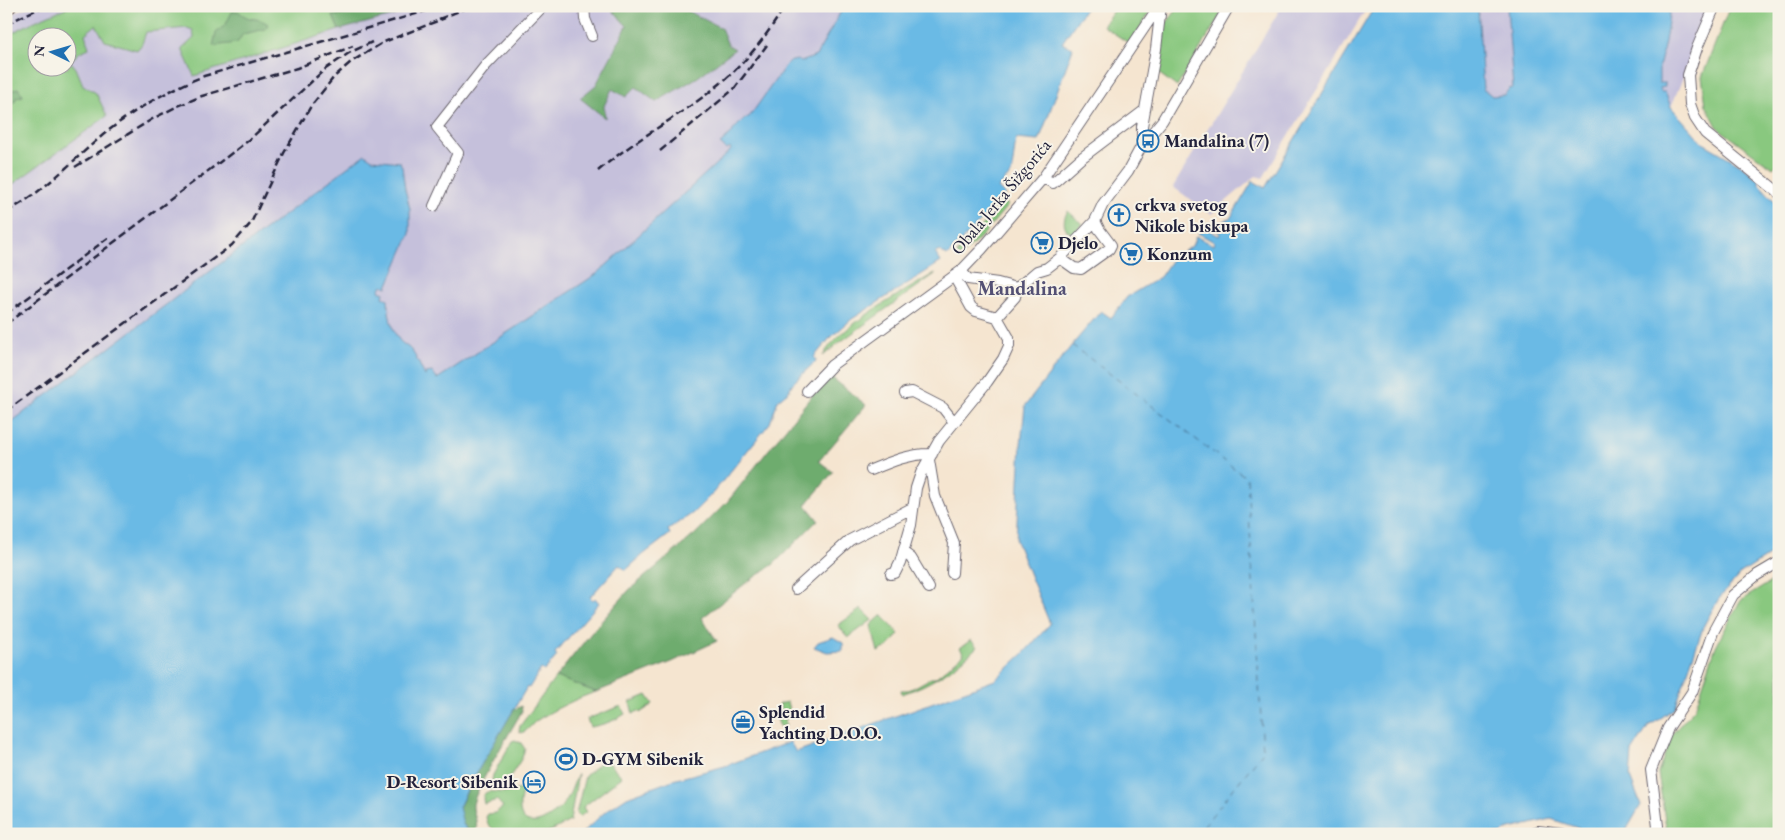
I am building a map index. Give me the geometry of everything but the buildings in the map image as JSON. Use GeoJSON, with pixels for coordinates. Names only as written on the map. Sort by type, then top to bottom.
{"type":"FeatureCollection","features":[{"type":"Feature","properties":{"kind":"street"},"geometry":{"type":"LineString","coordinates":[[434,206],[458,153],[437,127],[486,65],[543,6]]}},
{"type":"Feature","properties":{"kind":"street"},"geometry":{"type":"LineString","coordinates":[[584,6],[585,18],[592,36]]}},
{"type":"Feature","properties":{"kind":"street"},"geometry":{"type":"LineString","coordinates":[[1142,145],[1142,126],[1156,49],[1160,6]]}},
{"type":"Feature","properties":{"kind":"street","name":"Obala Jerka Šižgorića"},"geometry":{"type":"LineString","coordinates":[[807,391],[832,365],[957,274],[999,230],[1043,178],[1160,6]]}},
{"type":"Feature","properties":{"kind":"street"},"geometry":{"type":"LineString","coordinates":[[997,317],[1015,297],[1017,288],[1037,271],[1047,268],[1060,258],[1095,221],[1103,204],[1128,171],[1142,145],[1162,121],[1229,6]]}},
{"type":"Feature","properties":{"kind":"street"},"geometry":{"type":"LineString","coordinates":[[1716,6],[1697,48],[1688,76],[1690,104],[1695,118],[1705,133],[1779,193]]}},
{"type":"Feature","properties":{"kind":"street"},"geometry":{"type":"LineString","coordinates":[[1043,178],[1053,183],[1080,159],[1145,110]]}},
{"type":"Feature","properties":{"kind":"street"},"geometry":{"type":"LineString","coordinates":[[1060,258],[1074,268],[1081,269],[1109,249],[1111,245],[1095,221]]}},
{"type":"Feature","properties":{"kind":"street"},"geometry":{"type":"LineString","coordinates":[[957,274],[968,279],[1017,288]]}},
{"type":"Feature","properties":{"kind":"street"},"geometry":{"type":"LineString","coordinates":[[891,574],[895,573],[898,568],[903,552],[921,472],[939,441],[987,382],[1009,346],[1009,338],[997,317],[976,311],[971,307],[957,274]]}},
{"type":"Feature","properties":{"kind":"street"},"geometry":{"type":"LineString","coordinates":[[905,392],[912,392],[943,408],[954,422]]}},
{"type":"Feature","properties":{"kind":"street"},"geometry":{"type":"LineString","coordinates":[[871,470],[904,458],[922,454],[930,457]]}},
{"type":"Feature","properties":{"kind":"street"},"geometry":{"type":"LineString","coordinates":[[930,457],[935,496],[954,543],[952,573]]}},
{"type":"Feature","properties":{"kind":"street"},"geometry":{"type":"LineString","coordinates":[[796,589],[850,540],[912,508]]}},
{"type":"Feature","properties":{"kind":"street"},"geometry":{"type":"LineString","coordinates":[[903,552],[911,558],[929,588]]}},
{"type":"Feature","properties":{"kind":"street"},"geometry":{"type":"LineString","coordinates":[[1655,834],[1658,826],[1651,770],[1668,728],[1692,692],[1713,632],[1733,595],[1779,562]]}},
{"type":"Feature","properties":{"kind":"street"},"geometry":{"type":"LineString","coordinates":[[1530,834],[1538,831],[1561,834]]}},
{"type":"Feature","properties":{"kind":"shaded area"},"geometry":{"type":"Polygon","coordinates":[[[30,6],[844,6],[816,56],[801,62],[788,62],[750,116],[744,119],[726,140],[720,144],[731,150],[598,273],[437,379],[425,377],[411,349],[398,339],[389,317],[388,299],[383,297],[379,291],[382,285],[386,287],[410,209],[402,167],[400,162],[372,159],[365,154],[6,426],[6,16],[30,6]]]}},
{"type":"Feature","properties":{"kind":"shaded area"},"geometry":{"type":"Polygon","coordinates":[[[1282,6],[1368,6],[1263,178],[1256,176],[1211,214],[1173,187],[1282,6]]]}},
{"type":"Feature","properties":{"kind":"shaded area"},"geometry":{"type":"Polygon","coordinates":[[[1478,6],[1507,6],[1513,89],[1509,89],[1504,95],[1492,96],[1483,91],[1478,6]]]}},
{"type":"Feature","properties":{"kind":"shaded area"},"geometry":{"type":"Polygon","coordinates":[[[1671,6],[1712,6],[1671,107],[1665,92],[1661,92],[1660,88],[1665,83],[1659,83],[1658,73],[1671,6]]]}},
{"type":"Feature","properties":{"kind":"green space"},"geometry":{"type":"Polygon","coordinates":[[[70,6],[377,6],[368,11],[333,16],[339,30],[194,76],[182,49],[194,38],[193,30],[187,28],[146,32],[142,44],[137,50],[105,41],[96,25],[85,34],[89,48],[78,54],[78,28],[28,28],[28,78],[78,78],[78,73],[83,85],[96,93],[107,116],[6,189],[6,115],[17,97],[23,96],[18,88],[6,93],[6,36],[70,6]]]}},
{"type":"Feature","properties":{"kind":"green space"},"geometry":{"type":"Polygon","coordinates":[[[377,6],[414,6],[392,16],[339,30],[333,16],[368,11],[377,6]]]}},
{"type":"Feature","properties":{"kind":"green space"},"geometry":{"type":"Polygon","coordinates":[[[612,6],[678,6],[721,28],[728,45],[735,49],[698,77],[656,102],[636,87],[626,97],[612,89],[604,106],[605,118],[580,98],[596,85],[627,26],[613,11],[612,6]]]}},
{"type":"Feature","properties":{"kind":"green space"},"geometry":{"type":"Polygon","coordinates":[[[1116,6],[1154,6],[1130,44],[1103,26],[1116,6]]]}},
{"type":"Feature","properties":{"kind":"green space"},"geometry":{"type":"Polygon","coordinates":[[[1180,6],[1226,6],[1177,87],[1157,72],[1163,27],[1180,6]]]}},
{"type":"Feature","properties":{"kind":"green space"},"geometry":{"type":"Polygon","coordinates":[[[1730,6],[1779,6],[1779,163],[1773,168],[1718,128],[1706,105],[1702,77],[1730,6]]]}},
{"type":"Feature","properties":{"kind":"green space"},"geometry":{"type":"Polygon","coordinates":[[[238,11],[246,17],[264,21],[268,24],[266,29],[243,34],[237,43],[213,46],[216,33],[226,24],[232,12],[238,11]]]}},
{"type":"Feature","properties":{"kind":"green space"},"geometry":{"type":"Polygon","coordinates":[[[18,88],[23,96],[17,97],[6,115],[6,93],[18,88]]]}},
{"type":"Feature","properties":{"kind":"green space"},"geometry":{"type":"Polygon","coordinates":[[[1005,202],[1008,205],[983,235],[959,258],[957,256],[959,250],[1005,202]]]}},
{"type":"Feature","properties":{"kind":"green space"},"geometry":{"type":"Polygon","coordinates":[[[1068,211],[1082,224],[1074,233],[1068,232],[1064,224],[1068,211]]]}},
{"type":"Feature","properties":{"kind":"green space"},"geometry":{"type":"Polygon","coordinates":[[[935,273],[823,356],[831,345],[857,321],[935,273]]]}},
{"type":"Feature","properties":{"kind":"green space"},"geometry":{"type":"Polygon","coordinates":[[[830,376],[866,405],[819,461],[833,472],[806,505],[818,520],[774,564],[746,583],[702,618],[717,641],[672,662],[596,692],[556,677],[629,590],[694,535],[728,501],[821,384],[830,376]]]}},
{"type":"Feature","properties":{"kind":"green space"},"geometry":{"type":"Polygon","coordinates":[[[1779,577],[1779,834],[1667,834],[1658,773],[1672,734],[1695,708],[1716,646],[1740,601],[1779,577]]]}},
{"type":"Feature","properties":{"kind":"green space"},"geometry":{"type":"Polygon","coordinates":[[[861,609],[872,620],[848,638],[838,625],[861,609]]]}},
{"type":"Feature","properties":{"kind":"green space"},"geometry":{"type":"Polygon","coordinates":[[[882,615],[899,634],[889,646],[878,652],[871,625],[882,615]]]}},
{"type":"Feature","properties":{"kind":"green space"},"geometry":{"type":"Polygon","coordinates":[[[971,640],[977,647],[960,662],[933,680],[902,694],[901,690],[913,688],[931,678],[935,678],[964,654],[960,648],[971,640]]]}},
{"type":"Feature","properties":{"kind":"green space"},"geometry":{"type":"Polygon","coordinates":[[[556,677],[596,692],[549,713],[521,733],[519,731],[520,726],[556,677]]]}},
{"type":"Feature","properties":{"kind":"green space"},"geometry":{"type":"Polygon","coordinates":[[[647,695],[653,704],[640,713],[638,711],[633,714],[630,702],[647,695]]]}},
{"type":"Feature","properties":{"kind":"green space"},"geometry":{"type":"Polygon","coordinates":[[[787,702],[791,717],[785,719],[786,725],[780,727],[775,713],[781,711],[779,704],[787,702]]]}},
{"type":"Feature","properties":{"kind":"green space"},"geometry":{"type":"Polygon","coordinates":[[[521,706],[522,711],[491,764],[476,795],[473,808],[476,830],[475,834],[470,833],[460,816],[459,809],[461,803],[484,759],[510,716],[514,710],[521,706]]]}},
{"type":"Feature","properties":{"kind":"green space"},"geometry":{"type":"Polygon","coordinates":[[[621,706],[625,714],[617,719],[590,727],[587,719],[621,706]]]}},
{"type":"Feature","properties":{"kind":"green space"},"geometry":{"type":"Polygon","coordinates":[[[515,740],[521,743],[525,749],[522,758],[506,783],[500,784],[495,782],[492,780],[493,775],[512,741],[515,740]]]}},
{"type":"Feature","properties":{"kind":"green space"},"geometry":{"type":"Polygon","coordinates":[[[605,758],[622,777],[583,807],[586,812],[579,817],[576,814],[585,776],[605,758]]]}},
{"type":"Feature","properties":{"kind":"green space"},"geometry":{"type":"Polygon","coordinates":[[[578,774],[570,821],[542,834],[498,834],[488,824],[486,817],[488,814],[495,813],[503,807],[497,800],[484,804],[483,798],[486,792],[509,792],[523,789],[520,812],[528,822],[535,822],[551,815],[560,808],[569,796],[578,774]]]}},
{"type":"Feature","properties":{"kind":"water"},"geometry":{"type":"Polygon","coordinates":[[[844,6],[1087,6],[1062,43],[1073,48],[1039,141],[1016,139],[1012,170],[998,188],[1005,195],[947,256],[940,251],[935,253],[941,262],[852,319],[830,338],[814,357],[816,361],[792,384],[789,391],[778,400],[770,423],[712,494],[693,513],[668,530],[670,534],[626,570],[619,565],[590,597],[593,600],[595,598],[599,603],[555,653],[557,656],[544,671],[541,669],[529,688],[527,687],[470,784],[459,807],[463,824],[470,834],[6,834],[6,426],[365,154],[372,159],[400,162],[402,167],[410,209],[410,234],[387,287],[382,285],[379,291],[384,293],[383,297],[388,299],[391,321],[400,341],[412,351],[425,376],[426,373],[432,372],[437,379],[598,273],[731,150],[730,148],[727,150],[720,144],[741,122],[750,116],[788,62],[797,60],[801,62],[816,56],[844,6]]]}},
{"type":"Feature","properties":{"kind":"water"},"geometry":{"type":"Polygon","coordinates":[[[1375,6],[1478,6],[1483,90],[1492,96],[1504,95],[1509,89],[1513,88],[1507,6],[1671,6],[1659,64],[1659,83],[1665,83],[1665,87],[1660,88],[1661,92],[1665,92],[1671,107],[1703,143],[1741,165],[1760,181],[1758,183],[1779,206],[1779,551],[1739,575],[1718,600],[1704,625],[1675,708],[1648,727],[1632,752],[1630,777],[1641,805],[1624,834],[1591,834],[1551,819],[1506,830],[1501,834],[581,834],[606,811],[627,797],[673,780],[725,766],[790,742],[796,752],[995,680],[1023,654],[1050,624],[1016,541],[1025,406],[1101,311],[1111,318],[1127,297],[1160,277],[1173,258],[1192,246],[1196,236],[1213,245],[1214,242],[1198,233],[1202,226],[1219,236],[1220,233],[1212,228],[1231,217],[1253,181],[1265,188],[1375,6]]]}},
{"type":"Feature","properties":{"kind":"water"},"geometry":{"type":"Polygon","coordinates":[[[833,637],[843,643],[843,651],[827,652],[814,647],[818,642],[833,637]]]}},
{"type":"Feature","properties":{"kind":"ferry route"},"geometry":{"type":"LineString","coordinates":[[1072,345],[1247,478],[1263,752],[1197,834]]}},
{"type":"Feature","properties":{"kind":"railway"},"geometry":{"type":"LineString","coordinates":[[6,24],[44,6]]}},
{"type":"Feature","properties":{"kind":"railway"},"geometry":{"type":"LineString","coordinates":[[6,212],[31,197],[121,121],[175,89],[204,76],[443,6]]}},
{"type":"Feature","properties":{"kind":"railway"},"geometry":{"type":"LineString","coordinates":[[439,19],[472,6]]}},
{"type":"Feature","properties":{"kind":"railway"},"geometry":{"type":"LineString","coordinates":[[598,171],[612,159],[702,98],[727,78],[754,50],[785,6]]}},
{"type":"Feature","properties":{"kind":"railway"},"geometry":{"type":"LineString","coordinates":[[6,411],[232,245],[251,223],[284,153],[311,106],[334,77],[351,62],[384,42],[445,18]]}},
{"type":"Feature","properties":{"kind":"railway"},"geometry":{"type":"LineString","coordinates":[[6,324],[249,140],[324,70],[349,53],[372,42]]}},
{"type":"Feature","properties":{"kind":"railway"},"geometry":{"type":"LineString","coordinates":[[660,151],[734,89],[767,45]]}},
{"type":"Feature","properties":{"kind":"railway"},"geometry":{"type":"LineString","coordinates":[[75,167],[154,118],[178,106],[202,96],[297,68],[353,46]]}},
{"type":"Feature","properties":{"kind":"railway"},"geometry":{"type":"LineString","coordinates":[[6,314],[108,238]]}},
{"type":"Feature","properties":{"kind":"place","name":"Mandalina (7)"},"geometry":{"type":"Point","coordinates":[1148,141]}},
{"type":"Feature","properties":{"kind":"place","name":"crkva svetog Nikole biskupa"},"geometry":{"type":"Point","coordinates":[1119,215]}},
{"type":"Feature","properties":{"kind":"place","name":"Djelo"},"geometry":{"type":"Point","coordinates":[1042,243]}},
{"type":"Feature","properties":{"kind":"place","name":"Konzum"},"geometry":{"type":"Point","coordinates":[1131,254]}},
{"type":"Feature","properties":{"kind":"place","name":"Splendid Yachting D.O.O."},"geometry":{"type":"Point","coordinates":[743,722]}},
{"type":"Feature","properties":{"kind":"place","name":"D-GYM Sibenik"},"geometry":{"type":"Point","coordinates":[566,759]}},
{"type":"Feature","properties":{"kind":"place","name":"D-Resort Sibenik"},"geometry":{"type":"Point","coordinates":[534,782]}},
{"type":"Feature","properties":{"kind":"district","name":"Mandalina"},"geometry":{"type":"Point","coordinates":[1022,288]}}]}
